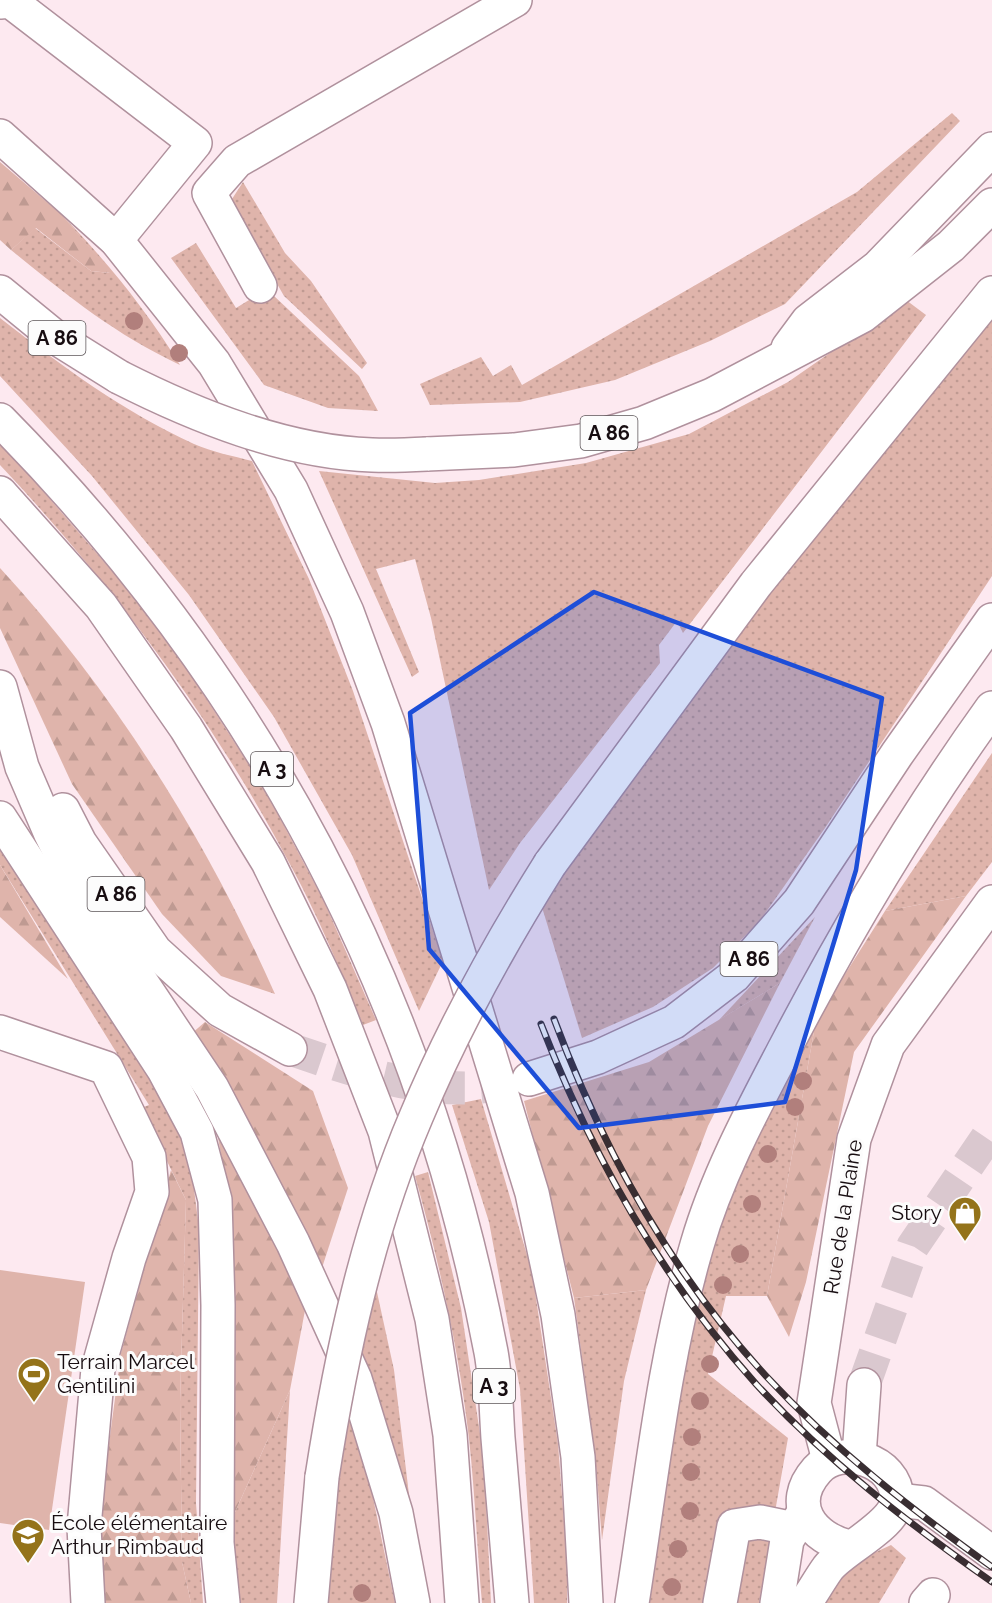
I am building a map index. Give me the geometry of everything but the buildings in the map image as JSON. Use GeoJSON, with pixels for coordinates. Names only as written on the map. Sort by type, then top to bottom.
{"type":"FeatureCollection","features":[{"type":"Feature","properties":{"kind":"main road"},"geometry":{"type":"LineString","coordinates":[[260,286],[209,193],[237,161],[515,0]]}},
{"type":"Feature","properties":{"kind":"main road"},"geometry":{"type":"LineString","coordinates":[[0,2],[10,1],[195,143],[116,240]]}},
{"type":"Feature","properties":{"kind":"main road"},"geometry":{"type":"LineString","coordinates":[[0,136],[116,240],[214,363],[291,490],[347,612],[388,723],[532,1193],[558,1315],[578,1457],[586,1603]]}},
{"type":"Feature","properties":{"kind":"main road"},"geometry":{"type":"LineString","coordinates":[[778,361],[808,321],[878,267],[992,149]]}},
{"type":"Feature","properties":{"kind":"main road","name":"A 86"},"geometry":{"type":"LineString","coordinates":[[0,292],[55,337],[119,377],[169,402],[242,429],[303,446],[370,455],[514,450],[581,441],[644,423],[712,395],[862,316],[951,246],[992,205]]}},
{"type":"Feature","properties":{"kind":"main road"},"geometry":{"type":"LineString","coordinates":[[311,1603],[322,1477],[336,1386],[360,1282],[386,1196],[415,1119],[467,1006],[503,939],[550,864],[756,584],[992,293]]}},
{"type":"Feature","properties":{"kind":"main road","name":"A 3"},"geometry":{"type":"LineString","coordinates":[[0,420],[59,480],[164,606],[241,717],[321,854],[383,983],[450,1174],[491,1354],[512,1603]]}},
{"type":"Feature","properties":{"kind":"main road","name":"A 3"},"geometry":{"type":"LineString","coordinates":[[0,493],[100,606],[186,728],[268,862],[330,989],[385,1131],[432,1319],[450,1435],[462,1603]]}},
{"type":"Feature","properties":{"kind":"main road","name":"A 86"},"geometry":{"type":"LineString","coordinates":[[530,1079],[598,1057],[674,1022],[734,975],[799,902],[897,754],[992,620]]}},
{"type":"Feature","properties":{"kind":"main road"},"geometry":{"type":"LineString","coordinates":[[0,688],[22,767],[50,832],[77,886],[212,1088],[293,1244],[355,1379],[396,1513],[413,1603]]}},
{"type":"Feature","properties":{"kind":"main road","name":"A 86"},"geometry":{"type":"LineString","coordinates":[[0,688],[80,843],[155,951],[220,1010],[290,1049]]}},
{"type":"Feature","properties":{"kind":"main road"},"geometry":{"type":"LineString","coordinates":[[632,1603],[672,1353],[697,1244],[741,1131],[816,988],[946,772],[992,708]]}},
{"type":"Feature","properties":{"kind":"main road"},"geometry":{"type":"LineString","coordinates":[[0,818],[164,1070],[197,1132],[215,1200],[218,1305],[217,1544],[223,1603]]}},
{"type":"Feature","properties":{"kind":"main road","name":"Rue de la Plaine"},"geometry":{"type":"LineString","coordinates":[[844,1458],[814,1402],[854,1139],[888,1045],[992,902]]}},
{"type":"Feature","properties":{"kind":"main road"},"geometry":{"type":"LineString","coordinates":[[0,1032],[106,1068],[149,1157],[152,1192],[129,1258],[98,1369],[84,1527],[88,1603]]}},
{"type":"Feature","properties":{"kind":"main road"},"geometry":{"type":"LineString","coordinates":[[844,1458],[864,1384]]}},
{"type":"Feature","properties":{"kind":"main road"},"geometry":{"type":"LineString","coordinates":[[777,1603],[787,1540],[799,1520],[805,1491],[815,1472],[844,1458],[870,1460],[889,1477],[895,1486],[897,1500],[892,1514],[868,1537],[849,1547],[828,1568],[806,1603]]}},
{"type":"Feature","properties":{"kind":"main road"},"geometry":{"type":"LineString","coordinates":[[897,1500],[924,1503],[992,1553]]}},
{"type":"Feature","properties":{"kind":"main road"},"geometry":{"type":"LineString","coordinates":[[720,1603],[734,1526],[799,1520],[830,1542],[849,1547]]}},
{"type":"Feature","properties":{"kind":"highlighted area"},"geometry":{"type":"Polygon","coordinates":[[[594,592],[882,698],[856,870],[785,1102],[579,1128],[429,949],[410,713],[594,592]]]}},
{"type":"Feature","properties":{"kind":"green space"},"geometry":{"type":"Polygon","coordinates":[[[952,113],[960,121],[785,304],[710,341],[615,380],[520,402],[430,405],[420,384],[481,357],[493,376],[511,365],[522,385],[857,192],[952,113]]]}},
{"type":"Feature","properties":{"kind":"green space"},"geometry":{"type":"Polygon","coordinates":[[[0,162],[62,215],[111,273],[91,271],[36,228],[11,250],[0,240],[0,162]]]}},
{"type":"Feature","properties":{"kind":"green space"},"geometry":{"type":"Polygon","coordinates":[[[243,182],[285,253],[311,281],[367,363],[362,369],[284,296],[238,215],[232,199],[243,182]]]}},
{"type":"Feature","properties":{"kind":"green space"},"geometry":{"type":"Polygon","coordinates":[[[62,215],[125,287],[180,365],[112,327],[11,250],[35,228],[91,271],[110,273],[62,215]]]}},
{"type":"Feature","properties":{"kind":"green space"},"geometry":{"type":"Polygon","coordinates":[[[196,243],[236,308],[254,297],[273,295],[359,376],[378,411],[328,408],[264,385],[171,258],[196,243]]]}},
{"type":"Feature","properties":{"kind":"green space"},"geometry":{"type":"Polygon","coordinates":[[[906,300],[926,315],[683,633],[677,621],[659,645],[660,663],[520,843],[489,890],[431,618],[415,559],[376,569],[419,672],[412,677],[319,471],[435,483],[479,480],[586,463],[689,434],[788,382],[906,300]]]}},
{"type":"Feature","properties":{"kind":"green space"},"geometry":{"type":"Polygon","coordinates":[[[992,310],[992,576],[825,828],[759,922],[713,968],[653,1007],[582,1038],[541,904],[641,756],[992,310]]]}},
{"type":"Feature","properties":{"kind":"green space"},"geometry":{"type":"Polygon","coordinates":[[[0,318],[69,370],[143,417],[201,447],[252,461],[309,579],[353,691],[443,961],[419,1011],[352,855],[274,717],[189,595],[92,476],[0,376],[0,318]]]}},
{"type":"Feature","properties":{"kind":"green space"},"geometry":{"type":"Polygon","coordinates":[[[0,441],[149,614],[200,689],[264,788],[323,899],[376,1020],[363,1025],[302,887],[230,760],[160,656],[122,607],[83,558],[0,465],[0,441]]]}},
{"type":"Feature","properties":{"kind":"green space"},"geometry":{"type":"Polygon","coordinates":[[[0,568],[82,666],[155,770],[219,880],[275,994],[221,976],[162,914],[72,784],[0,628],[0,568]]]}},
{"type":"Feature","properties":{"kind":"green space"},"geometry":{"type":"Polygon","coordinates":[[[992,753],[992,862],[966,896],[885,911],[992,753]]]}},
{"type":"Feature","properties":{"kind":"green space"},"geometry":{"type":"Polygon","coordinates":[[[0,842],[166,1103],[190,1158],[199,1228],[196,1503],[203,1603],[191,1603],[182,1562],[180,1402],[186,1200],[141,1108],[149,1105],[0,865],[0,842]]]}},
{"type":"Feature","properties":{"kind":"green space"},"geometry":{"type":"Polygon","coordinates":[[[0,865],[68,979],[0,917],[0,865]]]}},
{"type":"Feature","properties":{"kind":"green space"},"geometry":{"type":"Polygon","coordinates":[[[966,896],[854,1052],[806,1282],[789,1337],[767,1296],[816,1020],[885,911],[966,896]]]}},
{"type":"Feature","properties":{"kind":"green space"},"geometry":{"type":"Polygon","coordinates":[[[815,917],[780,983],[719,1020],[815,917]]]}},
{"type":"Feature","properties":{"kind":"green space"},"geometry":{"type":"Polygon","coordinates":[[[780,983],[708,1126],[646,1290],[574,1298],[524,1101],[649,1062],[780,983]]]}},
{"type":"Feature","properties":{"kind":"green space"},"geometry":{"type":"Polygon","coordinates":[[[816,1020],[767,1296],[726,1296],[708,1374],[788,1438],[759,1603],[642,1603],[684,1333],[735,1176],[816,1020]]]}},
{"type":"Feature","properties":{"kind":"green space"},"geometry":{"type":"Polygon","coordinates":[[[205,1022],[313,1091],[348,1188],[319,1277],[191,1034],[205,1022]]]}},
{"type":"Feature","properties":{"kind":"green space"},"geometry":{"type":"Polygon","coordinates":[[[481,1099],[532,1272],[558,1444],[567,1560],[567,1603],[534,1603],[520,1389],[489,1222],[452,1105],[481,1099]]]}},
{"type":"Feature","properties":{"kind":"green space"},"geometry":{"type":"Polygon","coordinates":[[[217,1132],[306,1305],[290,1390],[231,1521],[231,1211],[217,1132]]]}},
{"type":"Feature","properties":{"kind":"green space"},"geometry":{"type":"Polygon","coordinates":[[[171,1170],[186,1200],[180,1402],[182,1562],[191,1603],[102,1603],[101,1504],[121,1353],[171,1170]]]}},
{"type":"Feature","properties":{"kind":"green space"},"geometry":{"type":"Polygon","coordinates":[[[428,1172],[461,1308],[484,1460],[491,1603],[482,1603],[469,1439],[454,1339],[415,1176],[428,1172]]]}},
{"type":"Feature","properties":{"kind":"green space","name":"Terrain Marcel Gentilini"},"geometry":{"type":"Polygon","coordinates":[[[0,1270],[85,1282],[49,1530],[0,1523],[0,1270]]]}},
{"type":"Feature","properties":{"kind":"green space"},"geometry":{"type":"Polygon","coordinates":[[[373,1274],[394,1370],[414,1536],[356,1355],[373,1274]]]}},
{"type":"Feature","properties":{"kind":"green space"},"geometry":{"type":"Polygon","coordinates":[[[646,1290],[624,1381],[602,1540],[595,1454],[574,1298],[646,1290]]]}},
{"type":"Feature","properties":{"kind":"green space"},"geometry":{"type":"Polygon","coordinates":[[[290,1390],[277,1603],[236,1603],[231,1521],[290,1390]]]}},
{"type":"Feature","properties":{"kind":"green space"},"geometry":{"type":"Polygon","coordinates":[[[347,1405],[367,1469],[395,1603],[320,1603],[347,1405]]]}},
{"type":"Feature","properties":{"kind":"green space"},"geometry":{"type":"Polygon","coordinates":[[[891,1545],[906,1558],[879,1603],[821,1603],[848,1565],[891,1545]]]}},
{"type":"Feature","properties":{"kind":"tunnel"},"geometry":{"type":"LineString","coordinates":[[290,1049],[376,1076],[420,1085],[473,1088],[525,1080]]}},
{"type":"Feature","properties":{"kind":"tunnel"},"geometry":{"type":"LineString","coordinates":[[864,1385],[913,1246],[992,1130]]}},
{"type":"Feature","properties":{"kind":"railway"},"geometry":{"type":"LineString","coordinates":[[554,1019],[594,1116],[643,1208],[670,1252],[732,1336],[792,1403],[846,1453],[932,1523],[992,1567]]}},
{"type":"Feature","properties":{"kind":"railway"},"geometry":{"type":"LineString","coordinates":[[541,1024],[583,1121],[632,1214],[690,1302],[722,1344],[783,1412],[839,1464],[930,1537],[992,1582]]}},
{"type":"Feature","properties":{"kind":"place","name":"Story"},"geometry":{"type":"Point","coordinates":[965,1242]}},
{"type":"Feature","properties":{"kind":"place","name":"Terrain Marcel Gentilini"},"geometry":{"type":"Point","coordinates":[34,1403]}},
{"type":"Feature","properties":{"kind":"place","name":"École élémentaire Arthur Rimbaud"},"geometry":{"type":"Point","coordinates":[28,1564]}}]}
